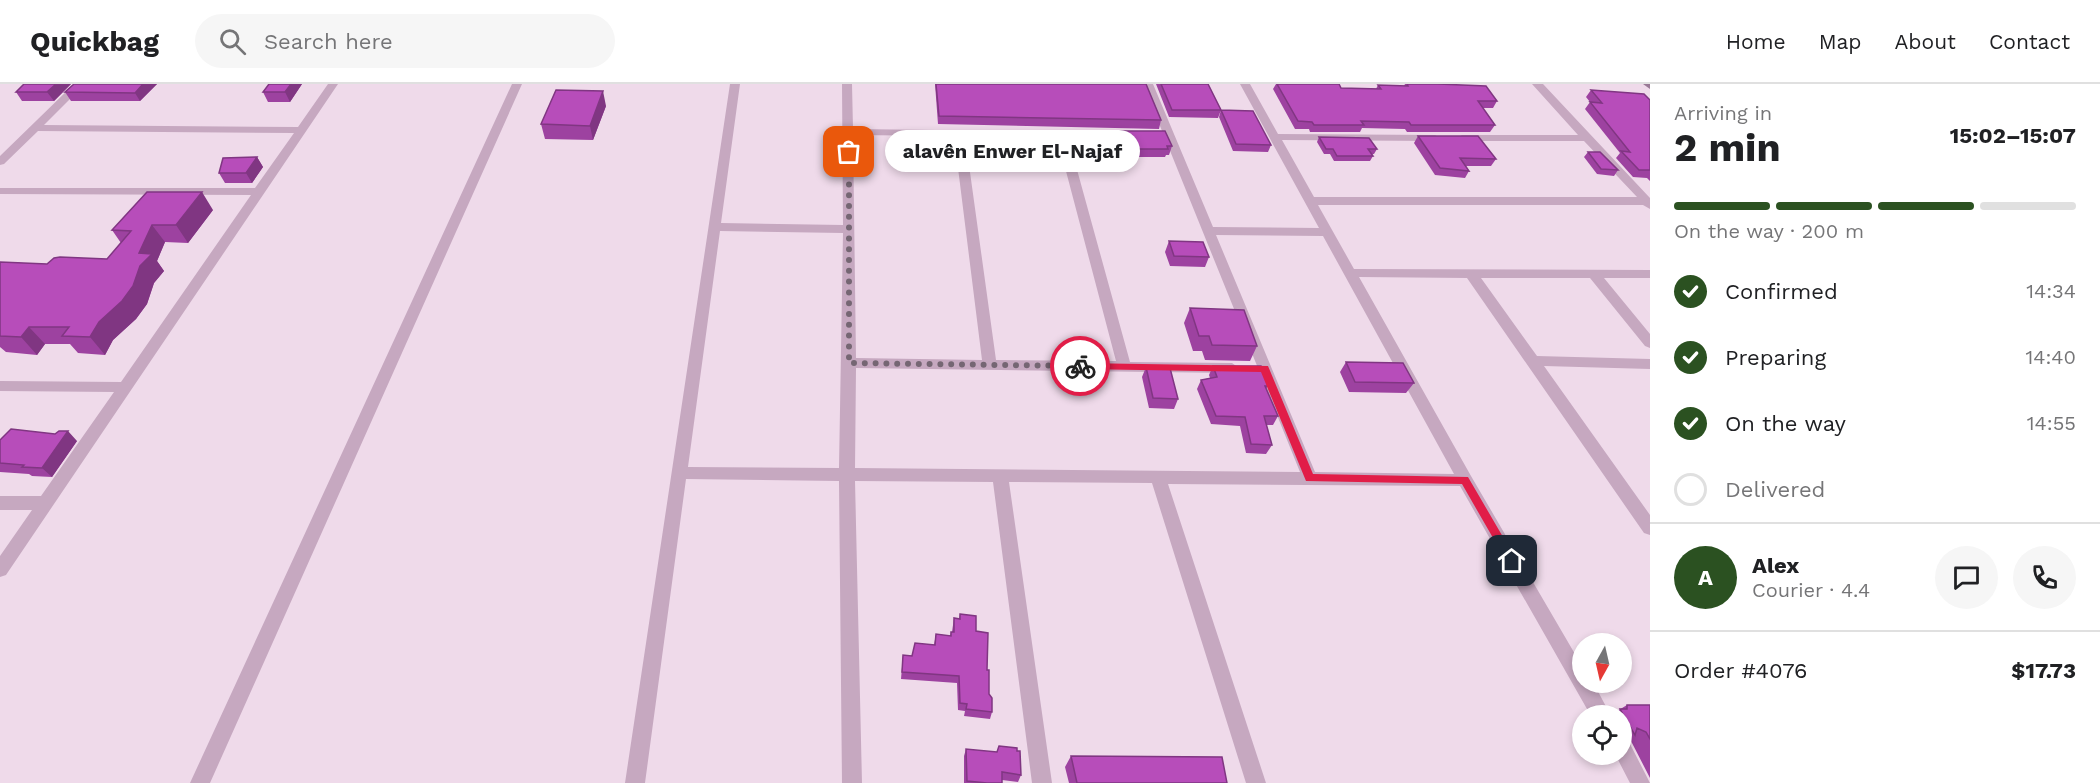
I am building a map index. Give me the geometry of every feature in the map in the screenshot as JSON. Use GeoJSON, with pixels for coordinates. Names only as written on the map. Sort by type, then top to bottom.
{"type":"FeatureCollection","features":[{"type":"Feature","properties":{"kind":"street"},"geometry":{"type":"LineString","coordinates":[[0,162],[81,84]]}},
{"type":"Feature","properties":{"kind":"street"},"geometry":{"type":"LineString","coordinates":[[0,570],[333,84]]}},
{"type":"Feature","properties":{"kind":"street"},"geometry":{"type":"LineString","coordinates":[[200,783],[517,84]]}},
{"type":"Feature","properties":{"kind":"street"},"geometry":{"type":"LineString","coordinates":[[635,783],[735,84]]}},
{"type":"Feature","properties":{"kind":"street"},"geometry":{"type":"LineString","coordinates":[[847,84],[850,229],[847,475],[852,783]]}},
{"type":"Feature","properties":{"kind":"street"},"geometry":{"type":"LineString","coordinates":[[1148,84],[1162,134],[1208,231],[1253,368],[1310,478]]}},
{"type":"Feature","properties":{"kind":"street"},"geometry":{"type":"LineString","coordinates":[[1245,84],[1465,480],[1572,663]]}},
{"type":"Feature","properties":{"kind":"street"},"geometry":{"type":"LineString","coordinates":[[1537,84],[1648,203]]}},
{"type":"Feature","properties":{"kind":"street"},"geometry":{"type":"LineString","coordinates":[[35,128],[302,130]]}},
{"type":"Feature","properties":{"kind":"street"},"geometry":{"type":"LineString","coordinates":[[849,132],[1109,134]]}},
{"type":"Feature","properties":{"kind":"street"},"geometry":{"type":"LineString","coordinates":[[959,134],[990,365]]}},
{"type":"Feature","properties":{"kind":"street"},"geometry":{"type":"LineString","coordinates":[[1062,134],[1124,367]]}},
{"type":"Feature","properties":{"kind":"street"},"geometry":{"type":"LineString","coordinates":[[1275,137],[1588,138]]}},
{"type":"Feature","properties":{"kind":"street"},"geometry":{"type":"LineString","coordinates":[[0,191],[259,192]]}},
{"type":"Feature","properties":{"kind":"street"},"geometry":{"type":"LineString","coordinates":[[1310,201],[1648,203]]}},
{"type":"Feature","properties":{"kind":"street"},"geometry":{"type":"LineString","coordinates":[[714,227],[850,229]]}},
{"type":"Feature","properties":{"kind":"street"},"geometry":{"type":"LineString","coordinates":[[1208,231],[1327,232]]}},
{"type":"Feature","properties":{"kind":"street"},"geometry":{"type":"LineString","coordinates":[[1470,272],[1650,528]]}},
{"type":"Feature","properties":{"kind":"street"},"geometry":{"type":"LineString","coordinates":[[1350,273],[1650,274]]}},
{"type":"Feature","properties":{"kind":"street"},"geometry":{"type":"LineString","coordinates":[[1593,273],[1650,343]]}},
{"type":"Feature","properties":{"kind":"street"},"geometry":{"type":"LineString","coordinates":[[1533,361],[1650,364]]}},
{"type":"Feature","properties":{"kind":"street"},"geometry":{"type":"LineString","coordinates":[[849,363],[1253,368]]}},
{"type":"Feature","properties":{"kind":"street"},"geometry":{"type":"LineString","coordinates":[[0,386],[126,387]]}},
{"type":"Feature","properties":{"kind":"street"},"geometry":{"type":"LineString","coordinates":[[679,473],[1465,480]]}},
{"type":"Feature","properties":{"kind":"street"},"geometry":{"type":"LineString","coordinates":[[1000,476],[1042,783]]}},
{"type":"Feature","properties":{"kind":"street"},"geometry":{"type":"LineString","coordinates":[[1158,477],[1256,783]]}},
{"type":"Feature","properties":{"kind":"street"},"geometry":{"type":"LineString","coordinates":[[0,503],[46,503]]}},
{"type":"Feature","properties":{"kind":"street"},"geometry":{"type":"LineString","coordinates":[[1631,765],[1641,783]]}},
{"type":"Feature","properties":{"kind":"building"},"geometry":{"type":"Polygon","coordinates":[[[24,84],[56,84],[47,92],[16,92],[24,84]]]}},
{"type":"Feature","properties":{"kind":"building"},"geometry":{"type":"Polygon","coordinates":[[[74,84],[143,84],[135,93],[65,92],[74,84]]]}},
{"type":"Feature","properties":{"kind":"building"},"geometry":{"type":"Polygon","coordinates":[[[269,84],[291,84],[285,92],[263,92],[269,84]]]}},
{"type":"Feature","properties":{"kind":"building"},"geometry":{"type":"Polygon","coordinates":[[[936,84],[1146,84],[1161,120],[939,116],[936,84]]]}},
{"type":"Feature","properties":{"kind":"building"},"geometry":{"type":"Polygon","coordinates":[[[1161,84],[1208,84],[1221,110],[1172,110],[1161,84]]]}},
{"type":"Feature","properties":{"kind":"building"},"geometry":{"type":"Polygon","coordinates":[[[1277,84],[1339,84],[1341,88],[1381,89],[1378,85],[1486,86],[1497,101],[1478,101],[1495,125],[1411,125],[1409,122],[1361,121],[1364,125],[1314,125],[1312,122],[1298,121],[1277,84]]]}},
{"type":"Feature","properties":{"kind":"building"},"geometry":{"type":"Polygon","coordinates":[[[556,90],[603,91],[590,126],[541,124],[556,90]]]}},
{"type":"Feature","properties":{"kind":"building"},"geometry":{"type":"Polygon","coordinates":[[[1591,90],[1644,94],[1650,100],[1650,170],[1639,170],[1621,151],[1630,152],[1590,102],[1602,103],[1591,90]]]}},
{"type":"Feature","properties":{"kind":"building"},"geometry":{"type":"Polygon","coordinates":[[[1221,110],[1253,111],[1271,145],[1236,144],[1221,110]]]}},
{"type":"Feature","properties":{"kind":"building"},"geometry":{"type":"Polygon","coordinates":[[[1080,131],[1165,131],[1172,146],[1167,146],[1168,149],[1086,149],[1080,131]]]}},
{"type":"Feature","properties":{"kind":"building"},"geometry":{"type":"Polygon","coordinates":[[[1418,136],[1478,136],[1496,159],[1460,158],[1469,171],[1440,168],[1418,136]]]}},
{"type":"Feature","properties":{"kind":"building"},"geometry":{"type":"Polygon","coordinates":[[[1319,137],[1369,138],[1377,149],[1368,149],[1373,156],[1337,156],[1333,149],[1326,149],[1319,137]]]}},
{"type":"Feature","properties":{"kind":"building"},"geometry":{"type":"Polygon","coordinates":[[[1588,152],[1600,152],[1618,170],[1601,169],[1588,152]]]}},
{"type":"Feature","properties":{"kind":"building"},"geometry":{"type":"Polygon","coordinates":[[[257,157],[246,173],[219,173],[223,158],[257,157]]]}},
{"type":"Feature","properties":{"kind":"building"},"geometry":{"type":"Polygon","coordinates":[[[147,192],[202,192],[176,225],[152,225],[139,253],[152,254],[140,266],[133,286],[122,301],[99,322],[90,337],[62,336],[69,327],[29,327],[21,337],[0,336],[0,262],[47,264],[54,258],[60,257],[107,259],[131,231],[112,230],[147,192]]]}},
{"type":"Feature","properties":{"kind":"building"},"geometry":{"type":"Polygon","coordinates":[[[1169,241],[1203,242],[1209,257],[1174,256],[1169,241]]]}},
{"type":"Feature","properties":{"kind":"building"},"geometry":{"type":"Polygon","coordinates":[[[1190,308],[1244,310],[1257,346],[1212,345],[1209,336],[1199,336],[1190,308]]]}},
{"type":"Feature","properties":{"kind":"building"},"geometry":{"type":"Polygon","coordinates":[[[1346,362],[1403,363],[1414,383],[1355,382],[1346,362]]]}},
{"type":"Feature","properties":{"kind":"building"},"geometry":{"type":"Polygon","coordinates":[[[1213,366],[1261,366],[1268,386],[1265,386],[1278,416],[1264,416],[1272,445],[1251,444],[1245,417],[1216,416],[1201,380],[1217,377],[1213,366]]]}},
{"type":"Feature","properties":{"kind":"building"},"geometry":{"type":"Polygon","coordinates":[[[1146,367],[1170,368],[1178,399],[1153,398],[1146,367]]]}},
{"type":"Feature","properties":{"kind":"building"},"geometry":{"type":"Polygon","coordinates":[[[11,429],[55,434],[59,431],[68,431],[42,468],[0,463],[0,440],[11,429]]]}},
{"type":"Feature","properties":{"kind":"building"},"geometry":{"type":"Polygon","coordinates":[[[960,614],[976,616],[976,631],[988,633],[987,670],[989,670],[992,712],[966,709],[967,704],[960,703],[959,676],[902,672],[903,655],[912,656],[915,643],[935,645],[936,634],[951,636],[951,632],[954,632],[954,618],[960,619],[960,614]]]}},
{"type":"Feature","properties":{"kind":"building"},"geometry":{"type":"Polygon","coordinates":[[[1632,705],[1650,705],[1650,739],[1646,732],[1637,728],[1635,735],[1632,730],[1632,705]]]}},
{"type":"Feature","properties":{"kind":"building"},"geometry":{"type":"Polygon","coordinates":[[[999,746],[1017,748],[1017,751],[1020,751],[1021,775],[1002,772],[1002,783],[967,781],[966,749],[997,752],[999,746]]]}},
{"type":"Feature","properties":{"kind":"building"},"geometry":{"type":"Polygon","coordinates":[[[1071,756],[1222,757],[1227,783],[1077,783],[1071,756]]]}},
{"type":"Feature","properties":{"kind":"way so far"},"geometry":{"type":"LineString","coordinates":[[849,152],[849,363],[1080,366]]}},
{"type":"Feature","properties":{"kind":"place","name":"alavên Enwer El-Najaf"},"geometry":{"type":"Point","coordinates":[849,152]}},
{"type":"Feature","properties":{"kind":"route"},"geometry":{"type":"LineString","coordinates":[[1080,366],[1265,369],[1310,478],[1465,480],[1512,561]]}}]}
